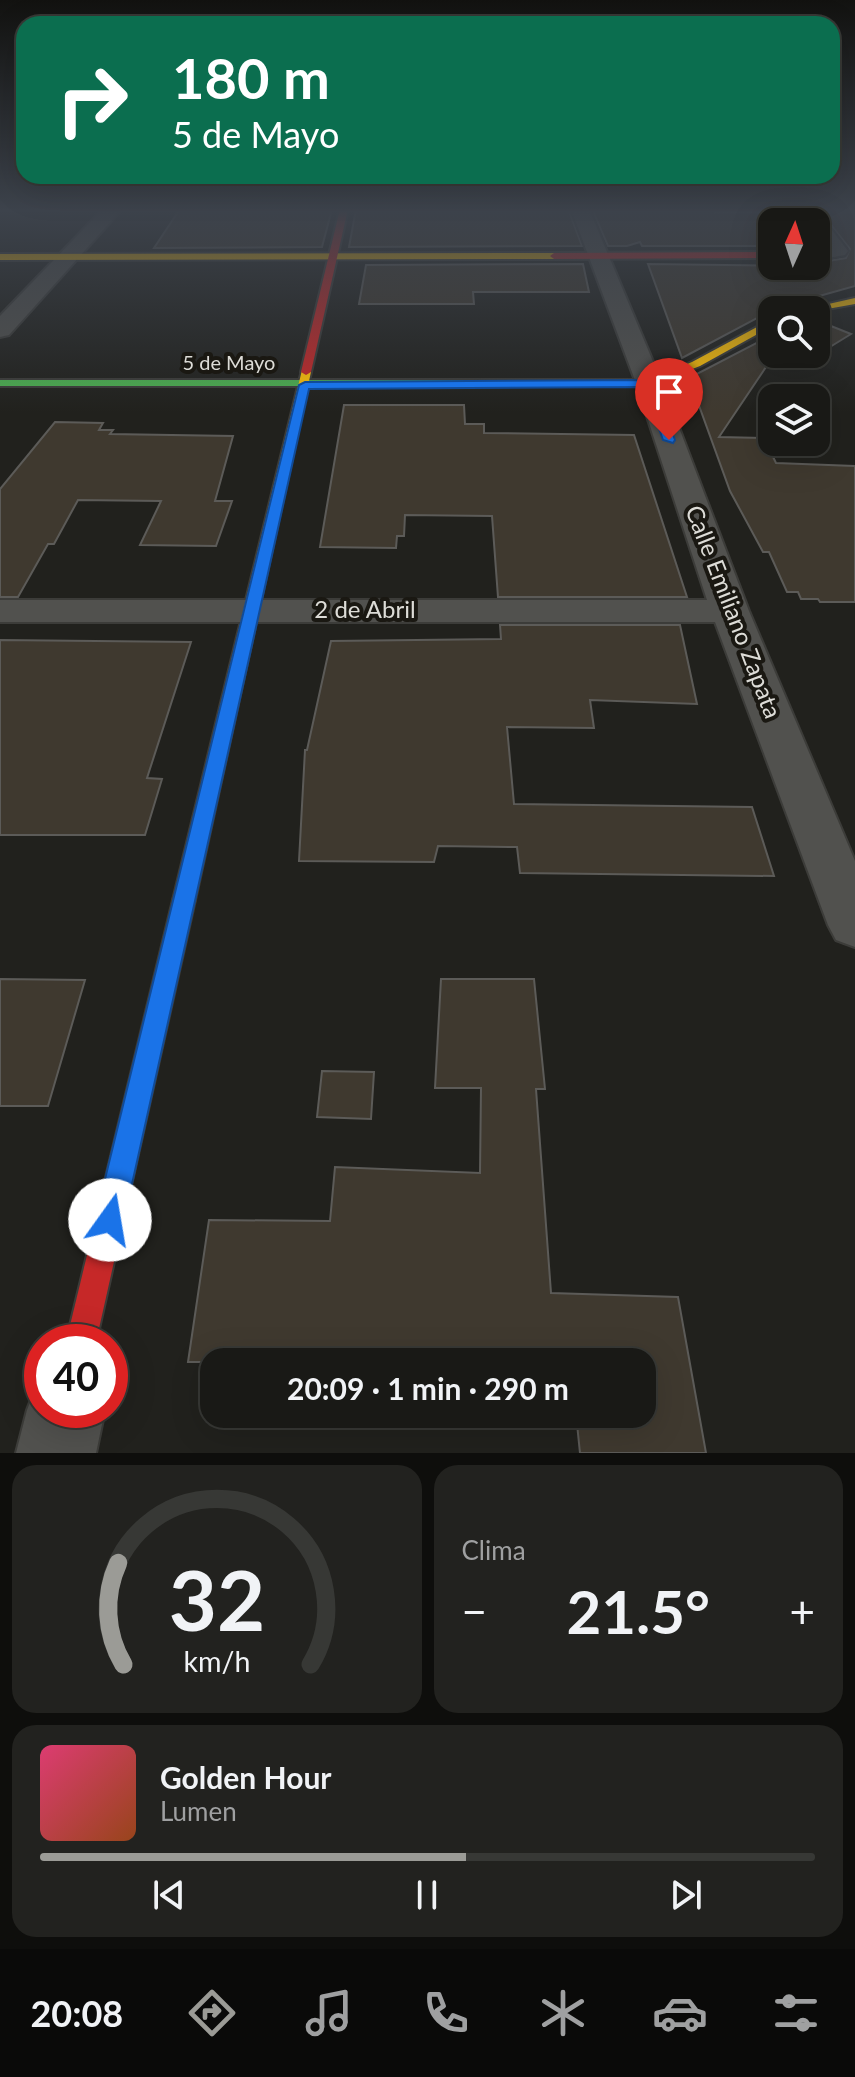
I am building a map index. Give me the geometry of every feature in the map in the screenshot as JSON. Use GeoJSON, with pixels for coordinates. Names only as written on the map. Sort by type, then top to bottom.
{"type":"FeatureCollection","features":[{"type":"Feature","properties":{"kind":"street"},"geometry":{"type":"LineString","coordinates":[[0,330],[50,277]]}},
{"type":"Feature","properties":{"kind":"street"},"geometry":{"type":"LineString","coordinates":[[85,1324],[328,277]]}},
{"type":"Feature","properties":{"kind":"street","name":"Calle Emiliano Zapata"},"geometry":{"type":"LineString","coordinates":[[606,277],[649,383],[730,611],[855,925]]}},
{"type":"Feature","properties":{"kind":"street"},"geometry":{"type":"LineString","coordinates":[[830,306],[855,301]]}},
{"type":"Feature","properties":{"kind":"street"},"geometry":{"type":"LineString","coordinates":[[649,383],[696,364],[758,330]]}},
{"type":"Feature","properties":{"kind":"street","name":"5 de Mayo"},"geometry":{"type":"LineString","coordinates":[[0,383],[649,383]]}},
{"type":"Feature","properties":{"kind":"street","name":"2 de Abril"},"geometry":{"type":"LineString","coordinates":[[0,611],[730,611]]}},
{"type":"Feature","properties":{"kind":"street"},"geometry":{"type":"LineString","coordinates":[[56,1453],[62,1428]]}},
{"type":"Feature","properties":{"kind":"building"},"geometry":{"type":"Polygon","coordinates":[[[364,277],[586,277],[589,292],[473,292],[474,304],[359,304],[364,277]]]}},
{"type":"Feature","properties":{"kind":"building"},"geometry":{"type":"Polygon","coordinates":[[[653,277],[830,280],[830,277],[855,277],[855,286],[819,296],[758,296],[758,317],[682,358],[653,277]]]}},
{"type":"Feature","properties":{"kind":"building"},"geometry":{"type":"Polygon","coordinates":[[[830,326],[851,334],[830,347],[830,326]]]}},
{"type":"Feature","properties":{"kind":"building"},"geometry":{"type":"Polygon","coordinates":[[[758,342],[758,368],[765,368],[719,437],[758,438],[758,456],[773,456],[776,463],[855,466],[855,602],[820,602],[818,599],[801,599],[798,592],[787,592],[769,552],[763,552],[730,491],[689,378],[758,342]]]}},
{"type":"Feature","properties":{"kind":"building"},"geometry":{"type":"Polygon","coordinates":[[[344,405],[464,405],[465,424],[484,424],[484,433],[634,435],[687,597],[498,597],[492,516],[405,515],[404,536],[397,536],[396,548],[320,547],[344,405]]]}},
{"type":"Feature","properties":{"kind":"building"},"geometry":{"type":"Polygon","coordinates":[[[55,422],[103,423],[99,430],[113,430],[110,434],[233,436],[215,501],[232,501],[216,546],[140,545],[161,501],[78,500],[54,544],[48,544],[18,597],[0,597],[0,489],[55,422]]]}},
{"type":"Feature","properties":{"kind":"building"},"geometry":{"type":"Polygon","coordinates":[[[500,625],[680,625],[697,704],[590,700],[594,728],[507,727],[514,804],[752,807],[774,876],[520,873],[517,847],[438,846],[434,862],[299,861],[305,750],[331,641],[501,639],[500,625]]]}},
{"type":"Feature","properties":{"kind":"building"},"geometry":{"type":"Polygon","coordinates":[[[0,640],[191,642],[147,778],[162,779],[145,835],[0,835],[0,640]]]}},
{"type":"Feature","properties":{"kind":"building"},"geometry":{"type":"Polygon","coordinates":[[[0,979],[85,980],[48,1106],[0,1106],[0,979]]]}},
{"type":"Feature","properties":{"kind":"building"},"geometry":{"type":"Polygon","coordinates":[[[441,979],[534,979],[545,1089],[536,1089],[551,1293],[678,1297],[706,1453],[580,1453],[577,1428],[656,1428],[656,1348],[200,1348],[200,1362],[188,1362],[209,1220],[330,1221],[335,1167],[480,1173],[481,1088],[435,1088],[441,979]]]}},
{"type":"Feature","properties":{"kind":"building"},"geometry":{"type":"Polygon","coordinates":[[[322,1071],[374,1072],[371,1119],[317,1117],[322,1071]]]}},
{"type":"Feature","properties":{"kind":"traffic: fast"},"geometry":{"type":"LineString","coordinates":[[0,383],[481,383]]}},
{"type":"Feature","properties":{"kind":"traffic: slow"},"geometry":{"type":"LineString","coordinates":[[830,306],[855,301]]}},
{"type":"Feature","properties":{"kind":"traffic: slow"},"geometry":{"type":"LineString","coordinates":[[481,383],[649,383],[696,364],[758,330]]}},
{"type":"Feature","properties":{"kind":"traffic: slow"},"geometry":{"type":"LineString","coordinates":[[184,900],[306,372]]}},
{"type":"Feature","properties":{"kind":"traffic: jam"},"geometry":{"type":"LineString","coordinates":[[306,372],[328,277]]}},
{"type":"Feature","properties":{"kind":"traffic: jam"},"geometry":{"type":"LineString","coordinates":[[85,1324],[184,900]]}},
{"type":"Feature","properties":{"kind":"route"},"geometry":{"type":"LineString","coordinates":[[110,1220],[305,385],[649,383],[669,440]]}}]}
